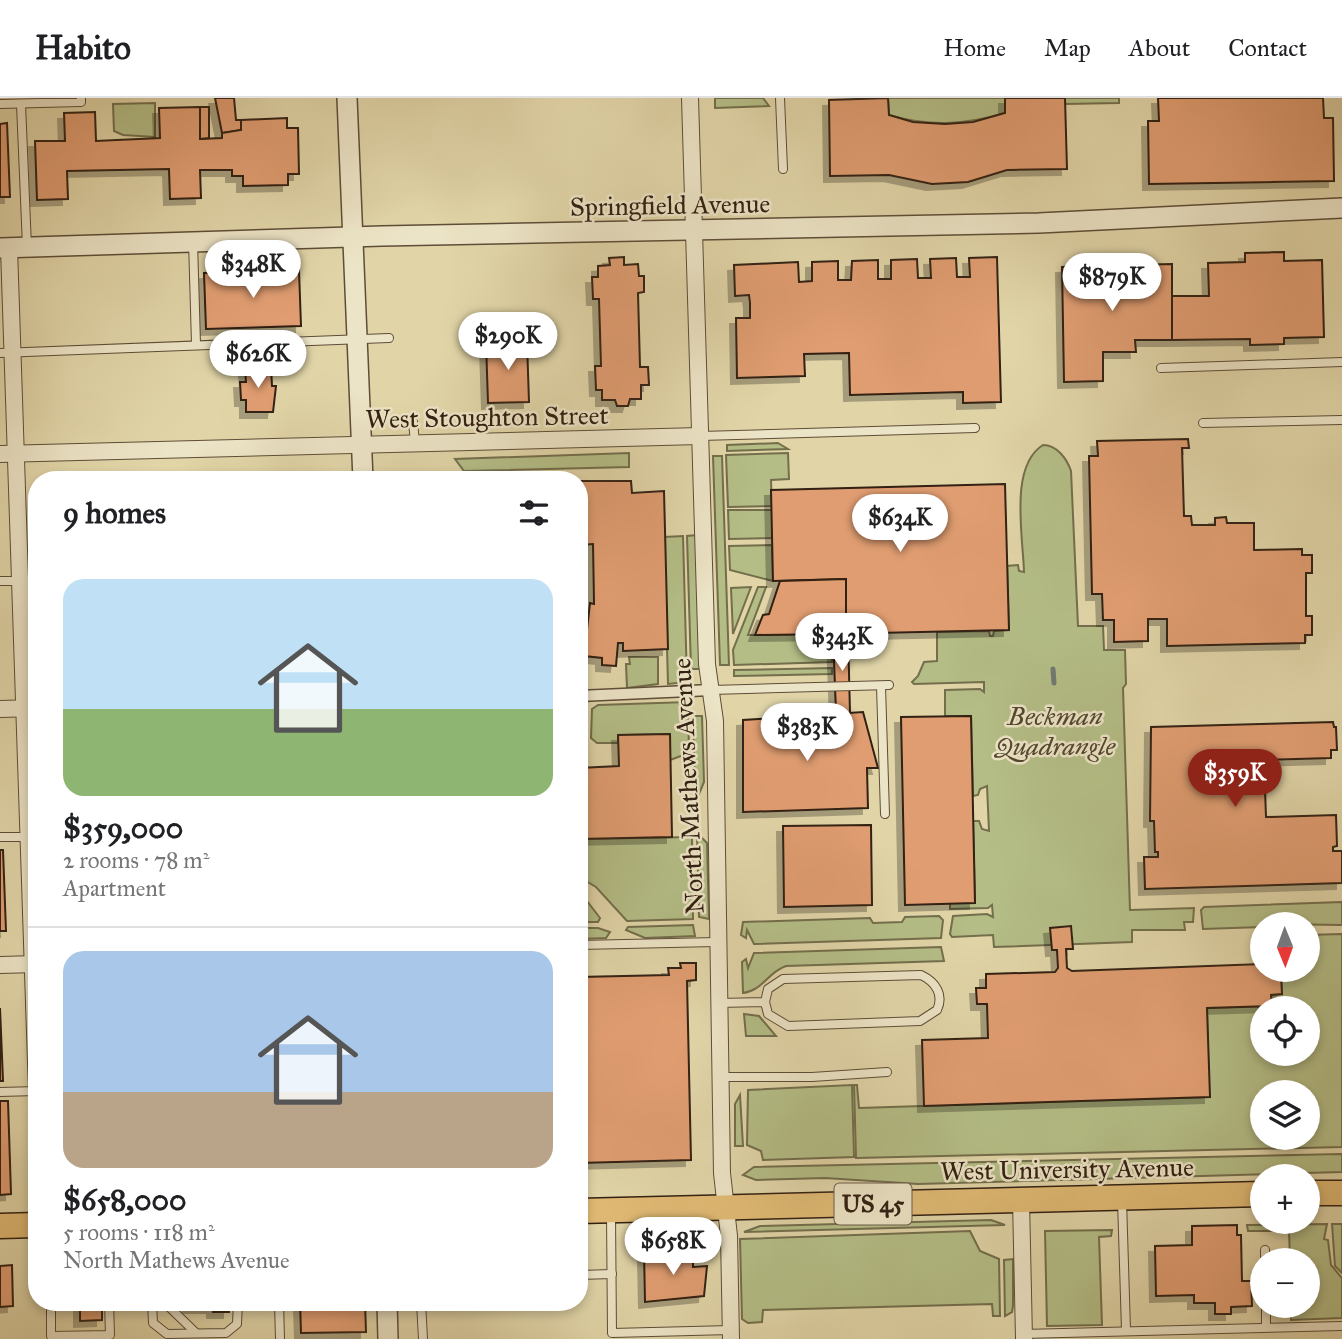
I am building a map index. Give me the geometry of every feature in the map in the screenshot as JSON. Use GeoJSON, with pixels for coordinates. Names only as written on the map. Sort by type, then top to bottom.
{"type":"FeatureCollection","features":[{"type":"Feature","properties":{"kind":"main road"},"geometry":{"type":"LineString","coordinates":[[1320,1193],[1342,1193]]}},
{"type":"Feature","properties":{"kind":"main road","name":"West University Avenue"},"geometry":{"type":"LineString","coordinates":[[588,1211],[1250,1194]]}},
{"type":"Feature","properties":{"kind":"main road"},"geometry":{"type":"LineString","coordinates":[[0,1226],[28,1225]]}},
{"type":"Feature","properties":{"kind":"street"},"geometry":{"type":"LineString","coordinates":[[347,98],[363,471]]}},
{"type":"Feature","properties":{"kind":"street","name":"North Mathews Avenue"},"geometry":{"type":"LineString","coordinates":[[690,98],[707,664],[715,710],[720,918],[716,942],[722,1173],[726,1207],[731,1335]]}},
{"type":"Feature","properties":{"kind":"street","name":"Springfield Avenue"},"geometry":{"type":"LineString","coordinates":[[12,248],[352,237],[1091,221],[1342,208]]}},
{"type":"Feature","properties":{"kind":"street"},"geometry":{"type":"LineString","coordinates":[[12,248],[6,352],[8,454],[28,580]]}},
{"type":"Feature","properties":{"kind":"street","name":"West Stoughton Street"},"geometry":{"type":"LineString","coordinates":[[8,454],[700,436]]}},
{"type":"Feature","properties":{"kind":"street"},"geometry":{"type":"LineString","coordinates":[[588,696],[711,690]]}},
{"type":"Feature","properties":{"kind":"street"},"geometry":{"type":"LineString","coordinates":[[0,709],[28,708]]}},
{"type":"Feature","properties":{"kind":"street"},"geometry":{"type":"LineString","coordinates":[[0,965],[28,964]]}},
{"type":"Feature","properties":{"kind":"street"},"geometry":{"type":"LineString","coordinates":[[1021,1200],[1024,1337]]}},
{"type":"Feature","properties":{"kind":"street"},"geometry":{"type":"LineString","coordinates":[[387,1311],[388,1339]]}},
{"type":"Feature","properties":{"kind":"lane"},"geometry":{"type":"LineString","coordinates":[[0,104],[81,102],[80,98]]}},
{"type":"Feature","properties":{"kind":"lane"},"geometry":{"type":"LineString","coordinates":[[780,98],[783,169]]}},
{"type":"Feature","properties":{"kind":"lane"},"geometry":{"type":"LineString","coordinates":[[12,248],[21,104]]}},
{"type":"Feature","properties":{"kind":"lane"},"geometry":{"type":"LineString","coordinates":[[193,241],[196,344]]}},
{"type":"Feature","properties":{"kind":"lane"},"geometry":{"type":"LineString","coordinates":[[6,352],[389,338]]}},
{"type":"Feature","properties":{"kind":"lane"},"geometry":{"type":"LineString","coordinates":[[1161,368],[1342,362]]}},
{"type":"Feature","properties":{"kind":"lane"},"geometry":{"type":"LineString","coordinates":[[1203,423],[1342,420]]}},
{"type":"Feature","properties":{"kind":"lane"},"geometry":{"type":"LineString","coordinates":[[413,422],[415,443]]}},
{"type":"Feature","properties":{"kind":"lane","name":"West Stoughton Street"},"geometry":{"type":"LineString","coordinates":[[700,436],[975,428]]}},
{"type":"Feature","properties":{"kind":"lane"},"geometry":{"type":"LineString","coordinates":[[0,581],[28,580]]}},
{"type":"Feature","properties":{"kind":"lane"},"geometry":{"type":"LineString","coordinates":[[711,690],[885,685],[885,814]]}},
{"type":"Feature","properties":{"kind":"lane"},"geometry":{"type":"LineString","coordinates":[[0,837],[28,836]]}},
{"type":"Feature","properties":{"kind":"lane"},"geometry":{"type":"LineString","coordinates":[[588,945],[716,942]]}},
{"type":"Feature","properties":{"kind":"lane"},"geometry":{"type":"LineString","coordinates":[[921,975],[934,984],[940,997],[937,1010],[920,1021],[788,1026],[768,1014],[765,1002],[768,989],[783,979],[838,977],[921,975]]}},
{"type":"Feature","properties":{"kind":"lane"},"geometry":{"type":"LineString","coordinates":[[718,1003],[765,1002]]}},
{"type":"Feature","properties":{"kind":"lane"},"geometry":{"type":"LineString","coordinates":[[720,1077],[812,1077],[887,1072]]}},
{"type":"Feature","properties":{"kind":"lane"},"geometry":{"type":"LineString","coordinates":[[0,1092],[28,1092]]}},
{"type":"Feature","properties":{"kind":"lane"},"geometry":{"type":"LineString","coordinates":[[1122,1197],[1126,1330]]}},
{"type":"Feature","properties":{"kind":"lane"},"geometry":{"type":"LineString","coordinates":[[611,1211],[612,1333],[731,1335]]}},
{"type":"Feature","properties":{"kind":"lane"},"geometry":{"type":"LineString","coordinates":[[588,1275],[612,1274]]}},
{"type":"Feature","properties":{"kind":"lane"},"geometry":{"type":"LineString","coordinates":[[51,1311],[51,1336],[110,1335],[109,1311]]}},
{"type":"Feature","properties":{"kind":"lane"},"geometry":{"type":"LineString","coordinates":[[152,1311],[153,1324],[167,1334],[226,1333],[237,1324],[238,1311]]}},
{"type":"Feature","properties":{"kind":"lane"},"geometry":{"type":"LineString","coordinates":[[173,1311],[196,1333]]}},
{"type":"Feature","properties":{"kind":"lane"},"geometry":{"type":"LineString","coordinates":[[279,1311],[280,1339]]}},
{"type":"Feature","properties":{"kind":"lane"},"geometry":{"type":"LineString","coordinates":[[421,1311],[423,1339]]}},
{"type":"Feature","properties":{"kind":"lane"},"geometry":{"type":"LineString","coordinates":[[1266,1318],[1266,1327]]}},
{"type":"Feature","properties":{"kind":"lane"},"geometry":{"type":"LineString","coordinates":[[1024,1337],[1071,1336],[1126,1330],[1342,1326]]}},
{"type":"Feature","properties":{"kind":"lane"},"geometry":{"type":"LineString","coordinates":[[1234,1328],[1235,1339]]}},
{"type":"Feature","properties":{"kind":"green space"},"geometry":{"type":"Polygon","coordinates":[[[715,98],[763,98],[769,106],[715,108],[715,98]]]}},
{"type":"Feature","properties":{"kind":"green space"},"geometry":{"type":"Polygon","coordinates":[[[888,98],[1005,98],[1005,113],[976,120],[933,123],[889,115],[888,98]]]}},
{"type":"Feature","properties":{"kind":"green space"},"geometry":{"type":"Polygon","coordinates":[[[1065,98],[1119,98],[1119,103],[1065,104],[1065,98]]]}},
{"type":"Feature","properties":{"kind":"green space"},"geometry":{"type":"Polygon","coordinates":[[[155,103],[155,137],[123,135],[114,131],[113,104],[155,103]]]}},
{"type":"Feature","properties":{"kind":"green space"},"geometry":{"type":"Polygon","coordinates":[[[778,443],[788,449],[727,451],[727,445],[778,443]]]}},
{"type":"Feature","properties":{"kind":"green space","name":"Beckman Quadrangle"},"geometry":{"type":"Polygon","coordinates":[[[1043,445],[1053,447],[1061,454],[1071,471],[1078,626],[1103,626],[1104,650],[1125,650],[1126,684],[1123,688],[1130,910],[1194,908],[1193,922],[1184,922],[1185,930],[1132,930],[1132,942],[994,947],[993,935],[952,937],[950,934],[953,916],[987,914],[993,917],[992,905],[988,908],[950,909],[950,903],[975,903],[973,821],[979,821],[982,829],[989,831],[987,786],[973,796],[971,716],[945,716],[945,690],[980,689],[984,692],[984,682],[912,682],[924,662],[937,661],[937,632],[989,631],[990,636],[993,636],[994,631],[1009,630],[1007,566],[1018,565],[1019,571],[1024,572],[1020,503],[1022,485],[1032,455],[1043,445]]]}},
{"type":"Feature","properties":{"kind":"green space"},"geometry":{"type":"Polygon","coordinates":[[[629,453],[629,467],[464,471],[455,459],[629,453]]]}},
{"type":"Feature","properties":{"kind":"green space"},"geometry":{"type":"Polygon","coordinates":[[[788,453],[789,479],[771,480],[772,506],[728,507],[726,455],[788,453]]]}},
{"type":"Feature","properties":{"kind":"green space"},"geometry":{"type":"Polygon","coordinates":[[[713,456],[722,456],[729,665],[720,665],[713,456]]]}},
{"type":"Feature","properties":{"kind":"green space"},"geometry":{"type":"Polygon","coordinates":[[[728,510],[772,510],[772,538],[729,539],[728,510]]]}},
{"type":"Feature","properties":{"kind":"green space"},"geometry":{"type":"Polygon","coordinates":[[[697,535],[701,669],[691,669],[687,536],[697,535]]]}},
{"type":"Feature","properties":{"kind":"green space"},"geometry":{"type":"Polygon","coordinates":[[[683,536],[687,682],[668,684],[664,537],[683,536]]]}},
{"type":"Feature","properties":{"kind":"green space"},"geometry":{"type":"Polygon","coordinates":[[[772,545],[773,581],[730,570],[729,546],[772,545]]]}},
{"type":"Feature","properties":{"kind":"green space"},"geometry":{"type":"Polygon","coordinates":[[[751,587],[733,634],[731,588],[751,587]]]}},
{"type":"Feature","properties":{"kind":"green space"},"geometry":{"type":"Polygon","coordinates":[[[758,587],[766,587],[748,635],[831,634],[832,662],[734,665],[733,650],[758,587]]]}},
{"type":"Feature","properties":{"kind":"green space"},"geometry":{"type":"Polygon","coordinates":[[[629,657],[658,657],[658,684],[627,688],[626,664],[630,664],[629,657]]]}},
{"type":"Feature","properties":{"kind":"green space"},"geometry":{"type":"Polygon","coordinates":[[[832,668],[832,674],[734,676],[734,670],[832,668]]]}},
{"type":"Feature","properties":{"kind":"green space"},"geometry":{"type":"Polygon","coordinates":[[[688,702],[689,753],[670,760],[669,734],[618,735],[618,743],[597,743],[591,738],[592,709],[598,705],[688,702]]]}},
{"type":"Feature","properties":{"kind":"green space"},"geometry":{"type":"Polygon","coordinates":[[[693,716],[702,716],[704,782],[699,794],[695,791],[693,716]]]}},
{"type":"Feature","properties":{"kind":"green space"},"geometry":{"type":"Polygon","coordinates":[[[697,833],[707,843],[709,919],[699,917],[697,833]]]}},
{"type":"Feature","properties":{"kind":"green space"},"geometry":{"type":"Polygon","coordinates":[[[692,837],[693,919],[627,921],[596,887],[588,882],[588,839],[692,837]]]}},
{"type":"Feature","properties":{"kind":"green space"},"geometry":{"type":"Polygon","coordinates":[[[588,902],[600,918],[598,922],[588,922],[588,902]]]}},
{"type":"Feature","properties":{"kind":"green space"},"geometry":{"type":"Polygon","coordinates":[[[1342,902],[1342,925],[1320,925],[1320,912],[1250,912],[1250,927],[1203,929],[1201,910],[1204,907],[1342,902]]]}},
{"type":"Feature","properties":{"kind":"green space"},"geometry":{"type":"Polygon","coordinates":[[[939,916],[943,920],[941,938],[754,944],[747,930],[746,938],[741,935],[743,922],[870,918],[873,923],[902,922],[905,917],[939,916]]]}},
{"type":"Feature","properties":{"kind":"green space"},"geometry":{"type":"Polygon","coordinates":[[[693,925],[695,936],[645,938],[626,930],[628,927],[693,925]]]}},
{"type":"Feature","properties":{"kind":"green space"},"geometry":{"type":"Polygon","coordinates":[[[588,928],[610,932],[606,938],[588,939],[588,928]]]}},
{"type":"Feature","properties":{"kind":"green space"},"geometry":{"type":"Polygon","coordinates":[[[1342,934],[1342,1147],[1320,1147],[1320,1080],[1250,1080],[1250,1149],[856,1158],[854,1085],[857,1085],[859,1108],[1209,1097],[1207,1008],[1250,1007],[1250,1066],[1320,1066],[1320,996],[1271,996],[1282,994],[1281,982],[1320,982],[1320,935],[1342,934]]]}},
{"type":"Feature","properties":{"kind":"green space"},"geometry":{"type":"Polygon","coordinates":[[[941,947],[944,961],[786,966],[774,972],[755,989],[743,993],[742,962],[746,959],[748,968],[754,953],[941,947]]]}},
{"type":"Feature","properties":{"kind":"green space"},"geometry":{"type":"Polygon","coordinates":[[[744,1014],[759,1016],[776,1036],[746,1036],[744,1014]]]}},
{"type":"Feature","properties":{"kind":"green space"},"geometry":{"type":"Polygon","coordinates":[[[852,1085],[854,1157],[763,1160],[761,1151],[747,1145],[748,1090],[852,1085]]]}},
{"type":"Feature","properties":{"kind":"green space"},"geometry":{"type":"Polygon","coordinates":[[[740,1095],[743,1146],[735,1146],[735,1104],[740,1095]]]}},
{"type":"Feature","properties":{"kind":"green space"},"geometry":{"type":"Polygon","coordinates":[[[1342,1154],[1342,1172],[1320,1173],[1320,1164],[1250,1164],[1250,1175],[918,1184],[825,1178],[756,1180],[743,1175],[754,1167],[1342,1154]]]}},
{"type":"Feature","properties":{"kind":"green space"},"geometry":{"type":"Polygon","coordinates":[[[991,1220],[1005,1225],[744,1232],[760,1226],[991,1220]]]}},
{"type":"Feature","properties":{"kind":"green space"},"geometry":{"type":"Polygon","coordinates":[[[1320,1224],[1327,1224],[1324,1239],[1328,1240],[1331,1265],[1342,1278],[1342,1318],[1291,1320],[1320,1318],[1320,1248],[1290,1248],[1289,1234],[1320,1234],[1320,1224]]]}},
{"type":"Feature","properties":{"kind":"green space"},"geometry":{"type":"Polygon","coordinates":[[[1332,1224],[1342,1224],[1342,1273],[1335,1266],[1332,1224]]]}},
{"type":"Feature","properties":{"kind":"green space"},"geometry":{"type":"Polygon","coordinates":[[[1112,1230],[1111,1236],[1099,1237],[1102,1325],[1047,1326],[1045,1231],[1112,1230]]]}},
{"type":"Feature","properties":{"kind":"green space"},"geometry":{"type":"Polygon","coordinates":[[[970,1231],[980,1251],[999,1259],[1000,1316],[993,1316],[992,1304],[763,1310],[762,1322],[748,1323],[742,1319],[740,1239],[970,1231]]]}},
{"type":"Feature","properties":{"kind":"green space"},"geometry":{"type":"Polygon","coordinates":[[[1013,1259],[1013,1306],[1012,1312],[1005,1316],[1004,1260],[1013,1259]]]}},
{"type":"Feature","properties":{"kind":"building"},"geometry":{"type":"Polygon","coordinates":[[[215,98],[234,98],[236,120],[241,120],[241,130],[222,133],[215,98]]]}},
{"type":"Feature","properties":{"kind":"building"},"geometry":{"type":"Polygon","coordinates":[[[888,98],[889,115],[913,122],[945,124],[973,122],[1005,113],[1005,98],[1065,98],[1067,169],[1007,170],[968,182],[932,184],[889,175],[830,176],[829,100],[888,98]]]}},
{"type":"Feature","properties":{"kind":"building"},"geometry":{"type":"Polygon","coordinates":[[[1158,98],[1323,98],[1324,118],[1333,118],[1334,181],[1149,184],[1148,121],[1159,121],[1158,98]]]}},
{"type":"Feature","properties":{"kind":"building"},"geometry":{"type":"Polygon","coordinates":[[[200,107],[200,139],[222,138],[222,133],[241,130],[241,120],[287,118],[287,128],[298,128],[299,174],[288,174],[288,185],[243,186],[243,176],[232,176],[232,170],[200,170],[201,198],[170,199],[169,169],[67,171],[68,199],[37,200],[35,141],[65,141],[64,113],[95,112],[96,141],[160,138],[159,108],[200,107]]]}},
{"type":"Feature","properties":{"kind":"building"},"geometry":{"type":"Polygon","coordinates":[[[200,107],[209,107],[209,138],[200,139],[200,107]]]}},
{"type":"Feature","properties":{"kind":"building"},"geometry":{"type":"Polygon","coordinates":[[[7,123],[10,197],[0,197],[0,124],[7,123]]]}},
{"type":"Feature","properties":{"kind":"building"},"geometry":{"type":"Polygon","coordinates":[[[1284,252],[1284,261],[1322,260],[1324,337],[1284,338],[1284,344],[1250,345],[1250,339],[1172,340],[1172,296],[1209,296],[1208,263],[1245,262],[1245,253],[1284,252]]]}},
{"type":"Feature","properties":{"kind":"building"},"geometry":{"type":"Polygon","coordinates":[[[624,257],[624,265],[638,264],[639,276],[644,276],[644,292],[638,293],[640,367],[648,367],[649,385],[641,385],[641,399],[630,399],[628,406],[617,406],[615,400],[602,400],[602,390],[596,390],[595,366],[601,366],[599,299],[593,299],[592,277],[598,277],[598,266],[610,265],[609,258],[624,257]]]}},
{"type":"Feature","properties":{"kind":"building"},"geometry":{"type":"Polygon","coordinates":[[[997,257],[1001,402],[963,403],[963,392],[850,395],[849,353],[804,354],[805,376],[737,378],[736,318],[750,318],[750,303],[749,295],[735,296],[734,265],[798,262],[799,282],[812,281],[812,262],[838,261],[838,280],[851,280],[852,261],[878,260],[878,279],[891,279],[891,260],[917,259],[918,278],[931,278],[930,259],[956,258],[957,277],[970,277],[969,258],[997,257]]]}},
{"type":"Feature","properties":{"kind":"building"},"geometry":{"type":"Polygon","coordinates":[[[1129,261],[1129,265],[1172,264],[1172,340],[1135,340],[1136,352],[1103,352],[1103,381],[1064,382],[1062,267],[1111,266],[1111,262],[1129,261]]]}},
{"type":"Feature","properties":{"kind":"building"},"geometry":{"type":"Polygon","coordinates":[[[299,270],[301,326],[206,329],[204,273],[299,270]]]}},
{"type":"Feature","properties":{"kind":"building"},"geometry":{"type":"Polygon","coordinates":[[[527,342],[529,402],[488,403],[486,343],[527,342]]]}},
{"type":"Feature","properties":{"kind":"building"},"geometry":{"type":"Polygon","coordinates":[[[271,367],[272,386],[276,386],[273,412],[246,412],[246,400],[241,400],[240,382],[246,382],[245,368],[271,367]]]}},
{"type":"Feature","properties":{"kind":"building"},"geometry":{"type":"Polygon","coordinates":[[[1188,439],[1189,448],[1182,448],[1184,516],[1191,516],[1192,525],[1215,525],[1215,518],[1226,517],[1227,523],[1254,523],[1254,550],[1302,549],[1302,555],[1312,555],[1312,573],[1306,573],[1306,616],[1312,616],[1312,635],[1305,635],[1305,643],[1167,646],[1167,619],[1148,619],[1148,641],[1114,642],[1114,620],[1103,620],[1102,594],[1092,594],[1089,456],[1098,456],[1097,441],[1188,439]]]}},
{"type":"Feature","properties":{"kind":"building"},"geometry":{"type":"Polygon","coordinates":[[[588,481],[631,481],[632,493],[664,491],[668,649],[623,651],[623,643],[618,643],[616,666],[602,665],[602,658],[588,656],[590,603],[594,604],[593,544],[588,544],[588,481]]]}},
{"type":"Feature","properties":{"kind":"building"},"geometry":{"type":"Polygon","coordinates":[[[1005,484],[1009,630],[833,634],[839,616],[846,616],[846,579],[773,581],[771,490],[1005,484]]]}},
{"type":"Feature","properties":{"kind":"building"},"geometry":{"type":"Polygon","coordinates":[[[846,579],[846,616],[839,616],[833,634],[755,635],[763,615],[769,614],[780,581],[846,579]]]}},
{"type":"Feature","properties":{"kind":"building"},"geometry":{"type":"Polygon","coordinates":[[[848,633],[850,713],[836,713],[833,634],[848,633]]]}},
{"type":"Feature","properties":{"kind":"building"},"geometry":{"type":"Polygon","coordinates":[[[863,712],[878,768],[867,768],[868,808],[743,812],[743,720],[863,712]]]}},
{"type":"Feature","properties":{"kind":"building"},"geometry":{"type":"Polygon","coordinates":[[[971,716],[975,903],[905,905],[901,717],[971,716]]]}},
{"type":"Feature","properties":{"kind":"building"},"geometry":{"type":"Polygon","coordinates":[[[1333,722],[1336,727],[1337,750],[1331,750],[1331,758],[1264,760],[1266,817],[1336,815],[1337,846],[1333,847],[1333,851],[1342,851],[1342,883],[1145,889],[1144,857],[1158,857],[1158,852],[1155,852],[1154,821],[1150,821],[1151,727],[1333,722]]]}},
{"type":"Feature","properties":{"kind":"building"},"geometry":{"type":"Polygon","coordinates":[[[670,734],[672,837],[588,839],[588,768],[619,766],[618,735],[670,734]]]}},
{"type":"Feature","properties":{"kind":"building"},"geometry":{"type":"Polygon","coordinates":[[[871,825],[872,905],[784,907],[783,826],[871,825]]]}},
{"type":"Feature","properties":{"kind":"building"},"geometry":{"type":"Polygon","coordinates":[[[0,850],[3,850],[6,931],[0,931],[0,850]]]}},
{"type":"Feature","properties":{"kind":"building"},"geometry":{"type":"Polygon","coordinates":[[[1071,926],[1073,949],[1066,949],[1067,968],[1072,971],[1250,964],[1250,982],[1281,982],[1282,994],[1250,996],[1250,1007],[1207,1008],[1210,1097],[924,1106],[922,1040],[988,1038],[987,1004],[977,1004],[976,988],[986,988],[986,974],[1055,972],[1058,968],[1057,950],[1052,950],[1050,928],[1071,926]]]}},
{"type":"Feature","properties":{"kind":"building"},"geometry":{"type":"Polygon","coordinates":[[[680,963],[696,963],[696,980],[687,981],[691,1160],[588,1163],[588,977],[669,975],[668,968],[681,968],[680,963]]]}},
{"type":"Feature","properties":{"kind":"building"},"geometry":{"type":"Polygon","coordinates":[[[0,1008],[3,1081],[0,1081],[0,1008]]]}},
{"type":"Feature","properties":{"kind":"building"},"geometry":{"type":"Polygon","coordinates":[[[0,1101],[8,1101],[11,1194],[0,1195],[0,1101]]]}},
{"type":"Feature","properties":{"kind":"building"},"geometry":{"type":"Polygon","coordinates":[[[1237,1225],[1237,1235],[1241,1235],[1242,1281],[1250,1281],[1250,1306],[1231,1307],[1231,1314],[1215,1314],[1215,1303],[1194,1303],[1194,1295],[1156,1296],[1155,1246],[1192,1245],[1192,1226],[1237,1225]]]}},
{"type":"Feature","properties":{"kind":"building"},"geometry":{"type":"Polygon","coordinates":[[[693,1252],[693,1267],[707,1266],[704,1296],[645,1302],[644,1253],[693,1252]]]}},
{"type":"Feature","properties":{"kind":"building"},"geometry":{"type":"Polygon","coordinates":[[[12,1265],[13,1306],[0,1307],[0,1266],[12,1265]]]}},
{"type":"Feature","properties":{"kind":"building"},"geometry":{"type":"Polygon","coordinates":[[[80,1311],[102,1311],[102,1320],[80,1321],[80,1311]]]}},
{"type":"Feature","properties":{"kind":"building"},"geometry":{"type":"Polygon","coordinates":[[[300,1311],[365,1311],[366,1332],[301,1333],[300,1311]]]}},
{"type":"Feature","properties":{"kind":"waterway"},"geometry":{"type":"LineString","coordinates":[[1053,669],[1054,683]]}}]}
